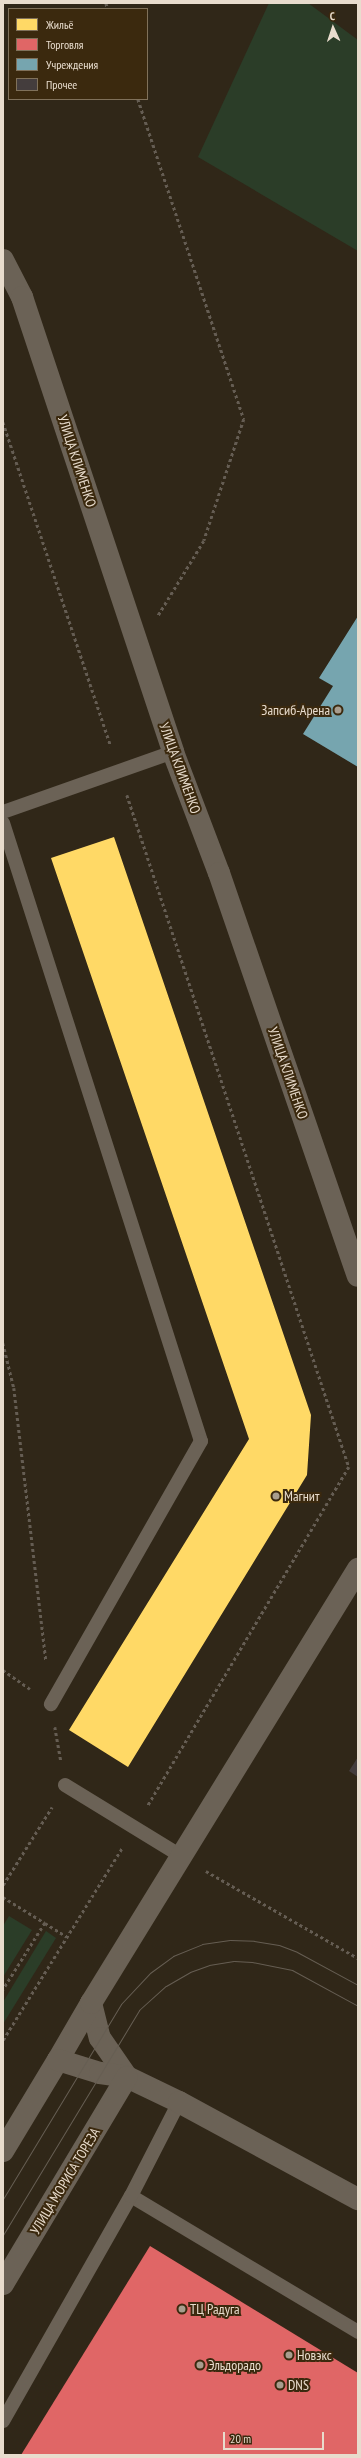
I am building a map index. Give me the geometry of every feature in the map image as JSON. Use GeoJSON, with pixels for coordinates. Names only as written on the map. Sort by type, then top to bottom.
{"type":"FeatureCollection","features":[{"type":"Feature","properties":{"kind":"street","name":"УЛИЦА КЛИМЕНКО"},"geometry":{"type":"LineString","coordinates":[[3,260],[22,297],[173,752],[219,873],[358,1276]]}},
{"type":"Feature","properties":{"kind":"street"},"geometry":{"type":"LineString","coordinates":[[3,2151],[91,2003],[358,1569]]}},
{"type":"Feature","properties":{"kind":"street"},"geometry":{"type":"LineString","coordinates":[[91,2003],[100,2038],[127,2077]]}},
{"type":"Feature","properties":{"kind":"street"},"geometry":{"type":"LineString","coordinates":[[58,2060],[100,2073],[127,2077],[179,2102],[358,2199]]}},
{"type":"Feature","properties":{"kind":"street","name":"УЛИЦА МОРИСА ТОРЕЗА"},"geometry":{"type":"LineString","coordinates":[[3,2284],[127,2077]]}},
{"type":"Feature","properties":{"kind":"lane"},"geometry":{"type":"LineString","coordinates":[[3,812],[173,752]]}},
{"type":"Feature","properties":{"kind":"lane"},"geometry":{"type":"LineString","coordinates":[[3,823],[201,1441],[51,1704]]}},
{"type":"Feature","properties":{"kind":"lane"},"geometry":{"type":"LineString","coordinates":[[65,1785],[181,1856]]}},
{"type":"Feature","properties":{"kind":"lane"},"geometry":{"type":"LineString","coordinates":[[3,2421],[131,2196],[179,2102]]}},
{"type":"Feature","properties":{"kind":"lane"},"geometry":{"type":"LineString","coordinates":[[131,2196],[358,2332]]}},
{"type":"Feature","properties":{"kind":"path"},"geometry":{"type":"LineString","coordinates":[[138,100],[244,420],[204,541],[139,648]]}},
{"type":"Feature","properties":{"kind":"path"},"geometry":{"type":"LineString","coordinates":[[3,422],[349,1467],[135,1828],[3,2040]]}},
{"type":"Feature","properties":{"kind":"path"},"geometry":{"type":"LineString","coordinates":[[3,1343],[14,1388],[51,1704],[65,1785],[3,1885]]}},
{"type":"Feature","properties":{"kind":"path"},"geometry":{"type":"LineString","coordinates":[[3,1670],[51,1704]]}},
{"type":"Feature","properties":{"kind":"path"},"geometry":{"type":"LineString","coordinates":[[181,1856],[358,1958]]}},
{"type":"Feature","properties":{"kind":"path"},"geometry":{"type":"LineString","coordinates":[[3,1897],[67,1937]]}},
{"type":"Feature","properties":{"kind":"path"},"geometry":{"type":"LineString","coordinates":[[3,1990],[45,1923]]}},
{"type":"Feature","properties":{"kind":"green space"},"geometry":{"type":"Polygon","coordinates":[[[269,3],[308,3],[358,40],[358,251],[198,157],[269,3]]]}},
{"type":"Feature","properties":{"kind":"green space"},"geometry":{"type":"Polygon","coordinates":[[[9,1916],[32,1930],[3,1977],[3,1926],[9,1916]]]}},
{"type":"Feature","properties":{"kind":"green space"},"geometry":{"type":"Polygon","coordinates":[[[46,1931],[56,1938],[3,2024],[3,2002],[46,1931]]]}},
{"type":"Feature","properties":{"kind":"building: Жильё"},"geometry":{"type":"Polygon","coordinates":[[[114,837],[311,1415],[307,1475],[128,1767],[69,1730],[249,1439],[51,858],[114,837]]]}},
{"type":"Feature","properties":{"kind":"building: Торговля","name":"ТЦ Радуга"},"geometry":{"type":"Polygon","coordinates":[[[150,2246],[358,2373],[358,2455],[21,2455],[150,2246]]]}},
{"type":"Feature","properties":{"kind":"building: Учреждения","name":"Запсиб-Арена"},"geometry":{"type":"Polygon","coordinates":[[[358,616],[358,767],[303,734],[333,686],[319,678],[358,616]]]}},
{"type":"Feature","properties":{"kind":"building: Прочее"},"geometry":{"type":"Polygon","coordinates":[[[358,1757],[358,1777],[349,1771],[358,1757]]]}},
{"type":"Feature","properties":{"kind":"tram line"},"geometry":{"type":"LineString","coordinates":[[3,2199],[121,2004],[150,1973],[173,1956],[202,1944],[230,1940],[254,1941],[279,1945],[297,1952],[358,1985]]}},
{"type":"Feature","properties":{"kind":"tram line"},"geometry":{"type":"LineString","coordinates":[[3,2235],[139,2010],[166,1986],[190,1972],[209,1965],[234,1961],[252,1962],[292,1970],[358,2006]]}},
{"type":"Feature","properties":{"kind":"place","name":"Запсиб-Арена"},"geometry":{"type":"Point","coordinates":[338,710]}},
{"type":"Feature","properties":{"kind":"place","name":"Магнит"},"geometry":{"type":"Point","coordinates":[276,1496]}},
{"type":"Feature","properties":{"kind":"place","name":"ТЦ Радуга"},"geometry":{"type":"Point","coordinates":[182,2309]}},
{"type":"Feature","properties":{"kind":"place","name":"Новэкс"},"geometry":{"type":"Point","coordinates":[289,2355]}},
{"type":"Feature","properties":{"kind":"place","name":"Эльдорадо"},"geometry":{"type":"Point","coordinates":[200,2365]}},
{"type":"Feature","properties":{"kind":"place","name":"DNS"},"geometry":{"type":"Point","coordinates":[280,2385]}}]}
